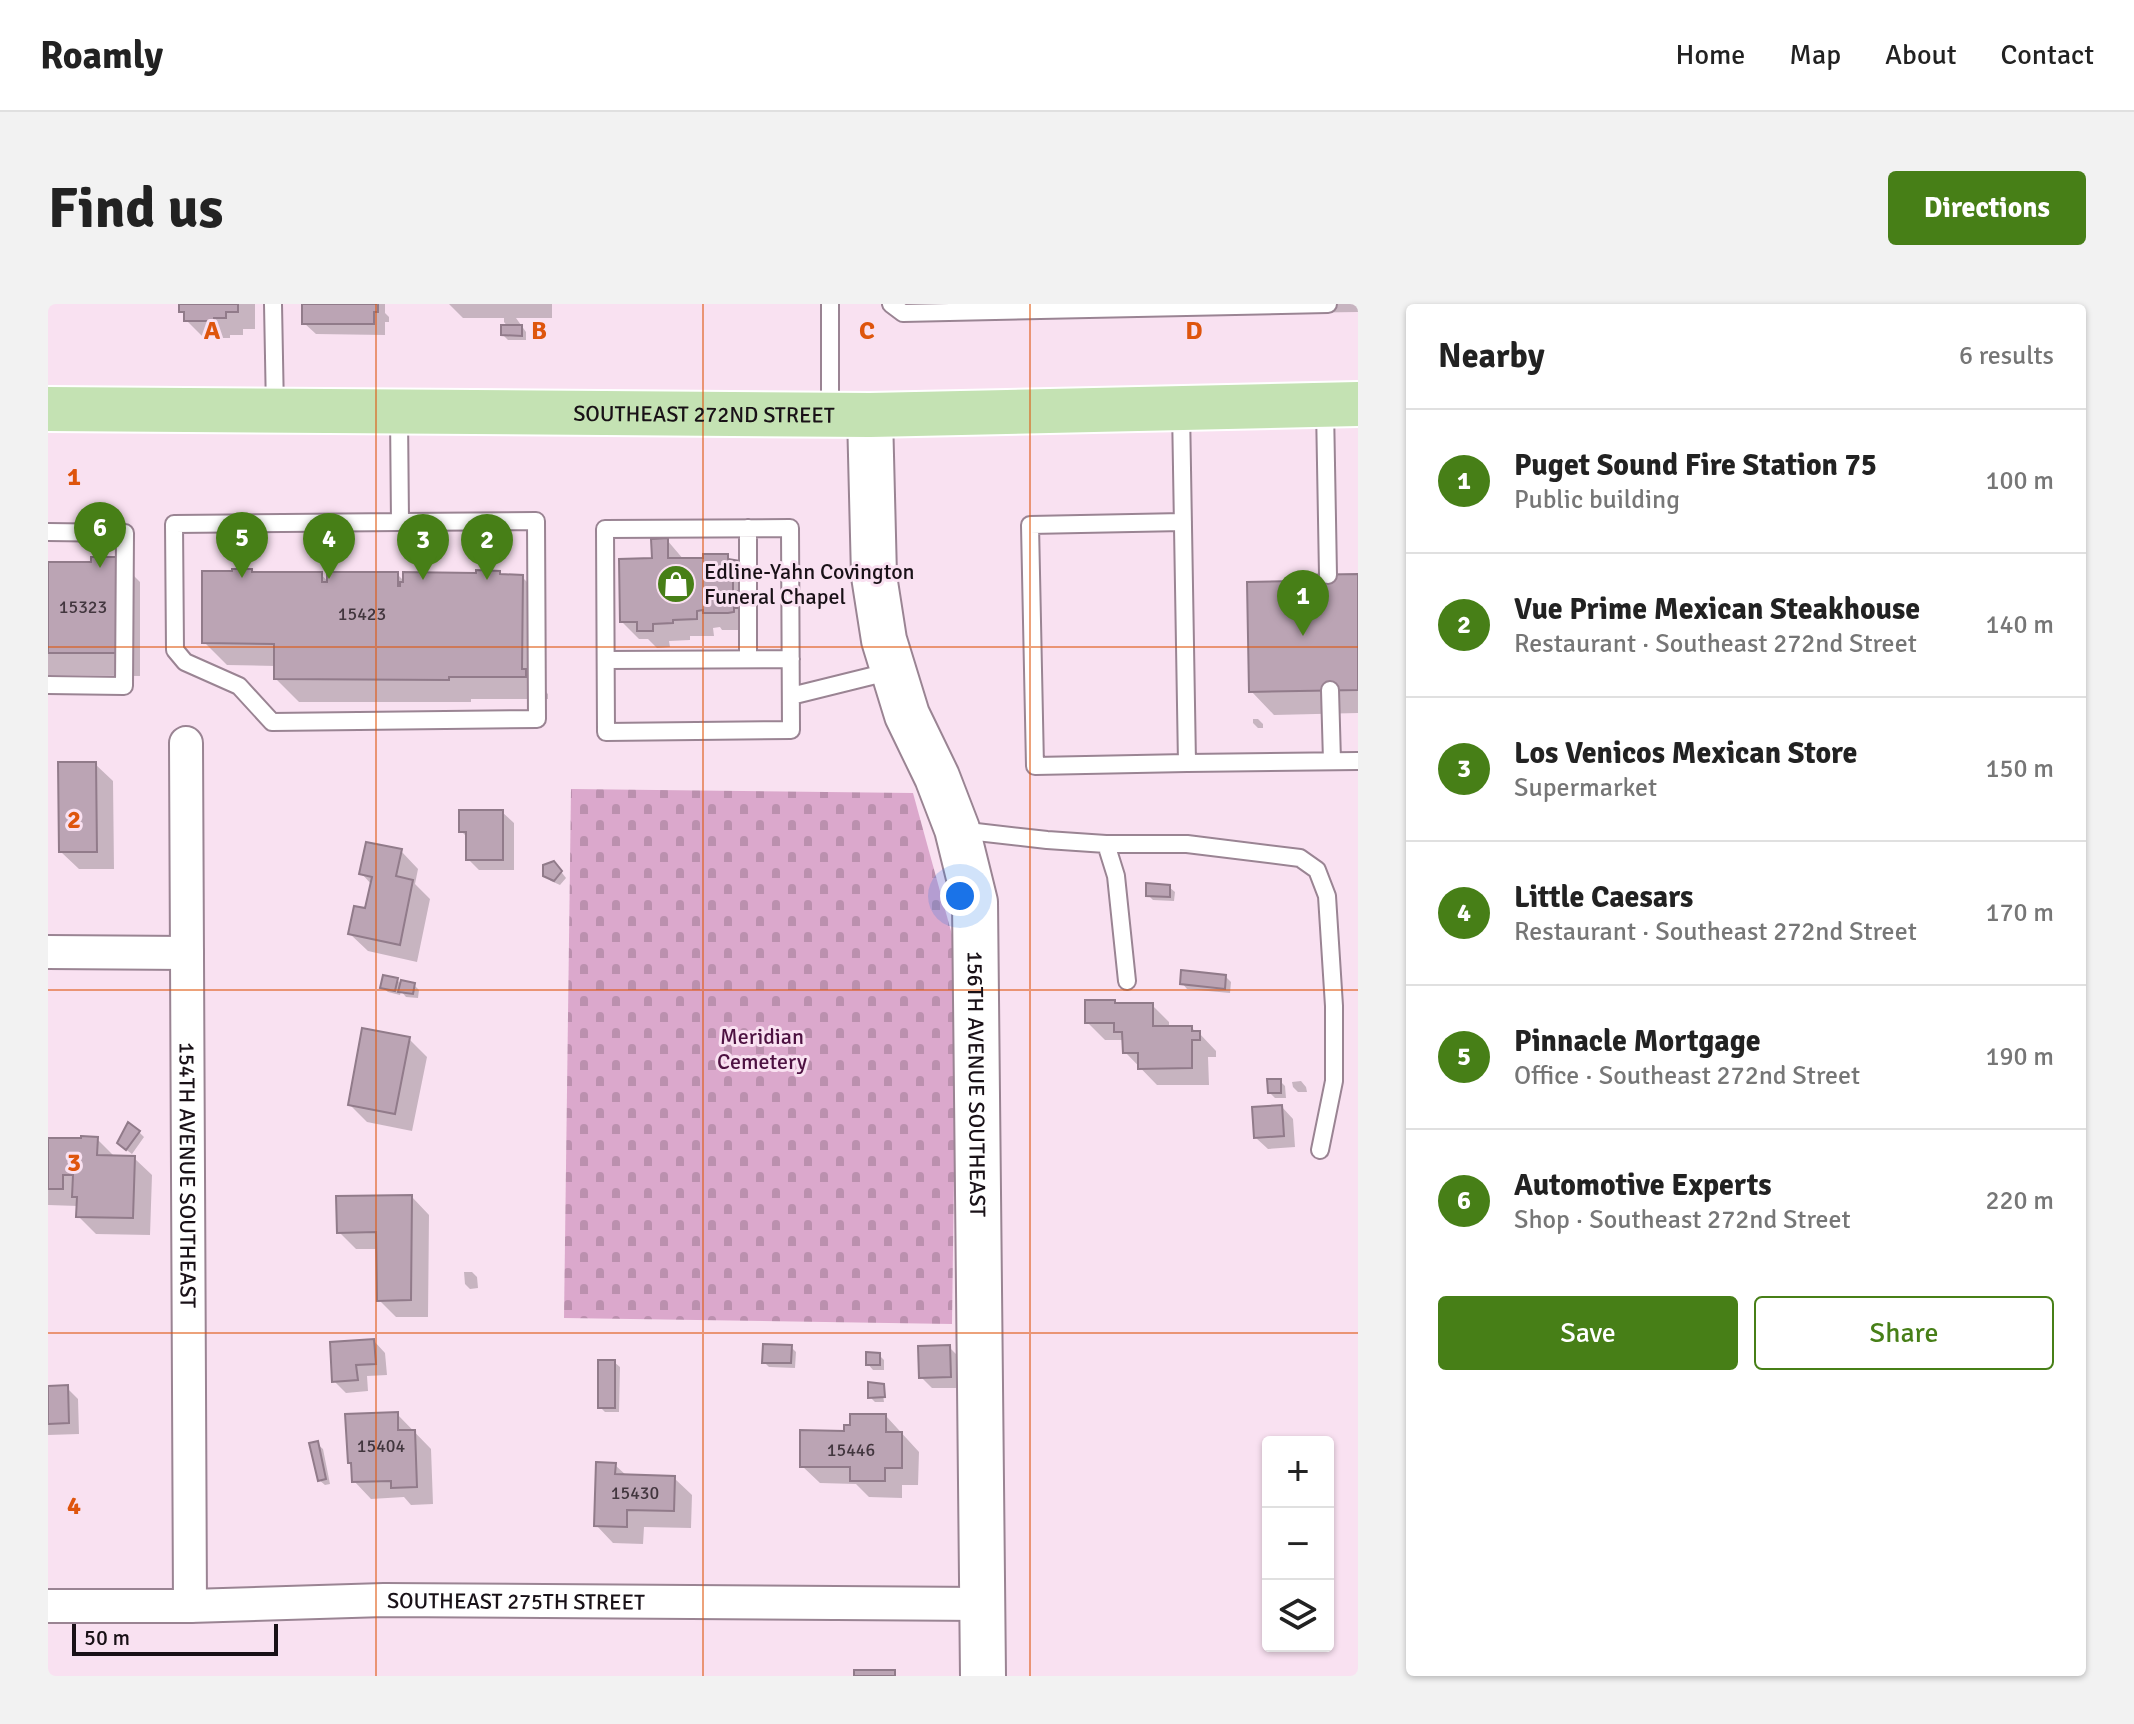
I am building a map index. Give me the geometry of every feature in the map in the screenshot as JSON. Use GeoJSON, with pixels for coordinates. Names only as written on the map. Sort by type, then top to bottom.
{"type":"FeatureCollection","features":[{"type":"Feature","properties":{"kind":"main road","name":"SOUTHEAST 272ND STREET"},"geometry":{"type":"LineString","coordinates":[[48,409],[850,414],[1342,404]]}},
{"type":"Feature","properties":{"kind":"street","name":"156TH AVENUE SOUTHEAST"},"geometry":{"type":"LineString","coordinates":[[850,414],[884,640],[907,715],[937,777],[957,829],[975,902],[983,1676]]}},
{"type":"Feature","properties":{"kind":"street","name":"154TH AVENUE SOUTHEAST"},"geometry":{"type":"LineString","coordinates":[[186,743],[190,1606]]}},
{"type":"Feature","properties":{"kind":"street"},"geometry":{"type":"LineString","coordinates":[[48,952],[187,953]]}},
{"type":"Feature","properties":{"kind":"street","name":"SOUTHEAST 275TH STREET"},"geometry":{"type":"LineString","coordinates":[[48,1606],[190,1606],[384,1600],[983,1604]]}},
{"type":"Feature","properties":{"kind":"lane"},"geometry":{"type":"LineString","coordinates":[[273,304],[275,412]]}},
{"type":"Feature","properties":{"kind":"lane"},"geometry":{"type":"LineString","coordinates":[[830,304],[850,414]]}},
{"type":"Feature","properties":{"kind":"lane"},"geometry":{"type":"LineString","coordinates":[[891,304],[903,313],[1328,304]]}},
{"type":"Feature","properties":{"kind":"lane"},"geometry":{"type":"LineString","coordinates":[[1328,575],[1342,404]]}},
{"type":"Feature","properties":{"kind":"lane"},"geometry":{"type":"LineString","coordinates":[[1181,407],[1187,763]]}},
{"type":"Feature","properties":{"kind":"lane"},"geometry":{"type":"LineString","coordinates":[[399,412],[400,522]]}},
{"type":"Feature","properties":{"kind":"lane"},"geometry":{"type":"LineString","coordinates":[[536,521],[537,719],[272,722],[239,686],[185,662],[175,650],[174,524],[400,522],[536,521]]}},
{"type":"Feature","properties":{"kind":"lane"},"geometry":{"type":"LineString","coordinates":[[1183,522],[1030,525],[1035,766],[1358,761]]}},
{"type":"Feature","properties":{"kind":"lane"},"geometry":{"type":"LineString","coordinates":[[748,528],[748,659]]}},
{"type":"Feature","properties":{"kind":"lane"},"geometry":{"type":"LineString","coordinates":[[748,528],[790,528],[791,730],[606,732],[605,529],[748,528]]}},
{"type":"Feature","properties":{"kind":"lane"},"geometry":{"type":"LineString","coordinates":[[48,532],[125,533],[124,686],[48,685]]}},
{"type":"Feature","properties":{"kind":"lane"},"geometry":{"type":"LineString","coordinates":[[606,660],[791,659]]}},
{"type":"Feature","properties":{"kind":"lane"},"geometry":{"type":"LineString","coordinates":[[791,696],[893,671]]}},
{"type":"Feature","properties":{"kind":"lane"},"geometry":{"type":"LineString","coordinates":[[1330,690],[1332,761]]}},
{"type":"Feature","properties":{"kind":"lane"},"geometry":{"type":"LineString","coordinates":[[957,829],[1106,844],[1187,844],[1300,858],[1317,870],[1327,896],[1334,1006],[1334,1081],[1320,1150]]}},
{"type":"Feature","properties":{"kind":"lane"},"geometry":{"type":"LineString","coordinates":[[1106,844],[1116,876],[1127,981]]}},
{"type":"Feature","properties":{"kind":"green space","name":"Meridian Cemetery"},"geometry":{"type":"Polygon","coordinates":[[[571,789],[913,793],[957,953],[952,1324],[564,1318],[571,789]]]}},
{"type":"Feature","properties":{"kind":"building"},"geometry":{"type":"Polygon","coordinates":[[[179,304],[238,304],[238,312],[226,312],[226,318],[214,318],[214,321],[184,321],[184,312],[179,312],[179,304]]]}},
{"type":"Feature","properties":{"kind":"building"},"geometry":{"type":"Polygon","coordinates":[[[302,304],[378,304],[378,312],[374,312],[374,324],[302,324],[302,304]]]}},
{"type":"Feature","properties":{"kind":"building"},"geometry":{"type":"Polygon","coordinates":[[[501,325],[522,325],[522,336],[501,335],[501,325]]]}},
{"type":"Feature","properties":{"kind":"building","name":"Edline-Yahn Covington Funeral Chapel"},"geometry":{"type":"Polygon","coordinates":[[[668,538],[668,558],[728,554],[728,559],[741,561],[741,577],[733,577],[733,591],[741,591],[741,608],[734,608],[734,612],[728,613],[697,611],[697,619],[653,624],[653,631],[637,631],[637,622],[620,622],[619,559],[652,558],[651,539],[668,538]]]}},
{"type":"Feature","properties":{"kind":"building"},"geometry":{"type":"Polygon","coordinates":[[[91,557],[118,557],[118,653],[48,653],[48,562],[91,562],[91,557]]]}},
{"type":"Feature","properties":{"kind":"building"},"geometry":{"type":"Polygon","coordinates":[[[476,570],[523,575],[522,669],[526,669],[526,677],[274,679],[274,644],[202,643],[202,571],[322,572],[322,582],[327,582],[327,572],[398,572],[398,586],[403,582],[403,572],[476,573],[476,570]]]}},
{"type":"Feature","properties":{"kind":"building"},"geometry":{"type":"Polygon","coordinates":[[[1358,574],[1358,690],[1249,692],[1247,582],[1297,581],[1296,575],[1358,574]]]}},
{"type":"Feature","properties":{"kind":"building"},"geometry":{"type":"Polygon","coordinates":[[[58,762],[96,762],[97,852],[59,852],[58,762]]]}},
{"type":"Feature","properties":{"kind":"building"},"geometry":{"type":"Polygon","coordinates":[[[459,810],[503,810],[503,860],[466,860],[466,832],[459,832],[459,810]]]}},
{"type":"Feature","properties":{"kind":"building"},"geometry":{"type":"Polygon","coordinates":[[[366,842],[402,849],[396,876],[413,880],[400,945],[348,934],[354,906],[365,908],[372,877],[359,874],[366,842]]]}},
{"type":"Feature","properties":{"kind":"building"},"geometry":{"type":"Polygon","coordinates":[[[554,861],[562,871],[554,881],[543,876],[543,865],[554,861]]]}},
{"type":"Feature","properties":{"kind":"building"},"geometry":{"type":"Polygon","coordinates":[[[1146,883],[1170,885],[1170,897],[1146,896],[1146,883]]]}},
{"type":"Feature","properties":{"kind":"building"},"geometry":{"type":"Polygon","coordinates":[[[1181,970],[1226,975],[1225,989],[1180,984],[1181,970]]]}},
{"type":"Feature","properties":{"kind":"building"},"geometry":{"type":"Polygon","coordinates":[[[383,975],[398,978],[395,991],[380,988],[383,975]]]}},
{"type":"Feature","properties":{"kind":"building"},"geometry":{"type":"Polygon","coordinates":[[[401,980],[415,983],[413,994],[398,992],[401,980]]]}},
{"type":"Feature","properties":{"kind":"building"},"geometry":{"type":"Polygon","coordinates":[[[1085,1000],[1153,1003],[1153,1026],[1192,1026],[1192,1031],[1200,1031],[1200,1040],[1192,1040],[1192,1068],[1138,1069],[1138,1053],[1123,1053],[1122,1032],[1114,1032],[1114,1023],[1085,1023],[1085,1000]]]}},
{"type":"Feature","properties":{"kind":"building"},"geometry":{"type":"Polygon","coordinates":[[[362,1028],[410,1037],[395,1114],[348,1105],[362,1028]]]}},
{"type":"Feature","properties":{"kind":"building"},"geometry":{"type":"Polygon","coordinates":[[[1267,1079],[1281,1079],[1281,1093],[1268,1093],[1267,1079]]]}},
{"type":"Feature","properties":{"kind":"building"},"geometry":{"type":"Polygon","coordinates":[[[1282,1105],[1284,1136],[1254,1138],[1252,1107],[1282,1105]]]}},
{"type":"Feature","properties":{"kind":"building"},"geometry":{"type":"Polygon","coordinates":[[[128,1122],[140,1131],[126,1150],[117,1143],[128,1122]]]}},
{"type":"Feature","properties":{"kind":"building"},"geometry":{"type":"Polygon","coordinates":[[[98,1137],[97,1155],[135,1156],[133,1218],[76,1217],[77,1197],[72,1197],[73,1175],[63,1175],[63,1189],[48,1189],[48,1138],[98,1137]]]}},
{"type":"Feature","properties":{"kind":"building"},"geometry":{"type":"Polygon","coordinates":[[[412,1195],[411,1300],[377,1301],[376,1232],[337,1233],[336,1196],[412,1195]]]}},
{"type":"Feature","properties":{"kind":"building"},"geometry":{"type":"Polygon","coordinates":[[[374,1339],[376,1364],[356,1365],[358,1380],[332,1382],[330,1342],[374,1339]]]}},
{"type":"Feature","properties":{"kind":"building"},"geometry":{"type":"Polygon","coordinates":[[[763,1344],[792,1345],[791,1363],[762,1363],[763,1344]]]}},
{"type":"Feature","properties":{"kind":"building"},"geometry":{"type":"Polygon","coordinates":[[[950,1345],[951,1377],[919,1378],[918,1346],[950,1345]]]}},
{"type":"Feature","properties":{"kind":"building"},"geometry":{"type":"Polygon","coordinates":[[[866,1352],[880,1353],[880,1365],[866,1365],[866,1352]]]}},
{"type":"Feature","properties":{"kind":"building"},"geometry":{"type":"Polygon","coordinates":[[[598,1360],[615,1360],[615,1408],[598,1408],[598,1360]]]}},
{"type":"Feature","properties":{"kind":"building"},"geometry":{"type":"Polygon","coordinates":[[[868,1382],[884,1384],[885,1397],[868,1398],[868,1382]]]}},
{"type":"Feature","properties":{"kind":"building"},"geometry":{"type":"Polygon","coordinates":[[[68,1385],[69,1423],[48,1424],[48,1386],[68,1385]]]}},
{"type":"Feature","properties":{"kind":"building"},"geometry":{"type":"Polygon","coordinates":[[[398,1412],[398,1430],[415,1430],[417,1487],[391,1488],[391,1481],[352,1482],[345,1414],[398,1412]]]}},
{"type":"Feature","properties":{"kind":"building"},"geometry":{"type":"Polygon","coordinates":[[[850,1414],[886,1414],[886,1432],[902,1432],[902,1468],[885,1468],[885,1481],[850,1481],[850,1467],[800,1467],[800,1430],[844,1431],[844,1425],[850,1425],[850,1414]]]}},
{"type":"Feature","properties":{"kind":"building"},"geometry":{"type":"Polygon","coordinates":[[[318,1441],[326,1479],[318,1481],[309,1443],[318,1441]]]}},
{"type":"Feature","properties":{"kind":"building"},"geometry":{"type":"Polygon","coordinates":[[[596,1462],[616,1463],[615,1474],[675,1476],[674,1511],[627,1510],[627,1527],[594,1526],[596,1462]]]}},
{"type":"Feature","properties":{"kind":"building"},"geometry":{"type":"Polygon","coordinates":[[[854,1670],[895,1670],[895,1676],[854,1676],[854,1670]]]}},
{"type":"Feature","properties":{"kind":"place","name":"Automotive Experts"},"geometry":{"type":"Point","coordinates":[100,568]}},
{"type":"Feature","properties":{"kind":"place","name":"Pinnacle Mortgage"},"geometry":{"type":"Point","coordinates":[242,578]}},
{"type":"Feature","properties":{"kind":"place","name":"Little Caesars"},"geometry":{"type":"Point","coordinates":[329,579]}},
{"type":"Feature","properties":{"kind":"place","name":"Los Venicos Mexican Store"},"geometry":{"type":"Point","coordinates":[423,580]}},
{"type":"Feature","properties":{"kind":"place","name":"Vue Prime Mexican Steakhouse"},"geometry":{"type":"Point","coordinates":[487,580]}},
{"type":"Feature","properties":{"kind":"place","name":"Edline-Yahn Covington Funeral Chapel"},"geometry":{"type":"Point","coordinates":[676,584]}},
{"type":"Feature","properties":{"kind":"place","name":"Puget Sound Fire Station 75"},"geometry":{"type":"Point","coordinates":[1303,636]}}]}
